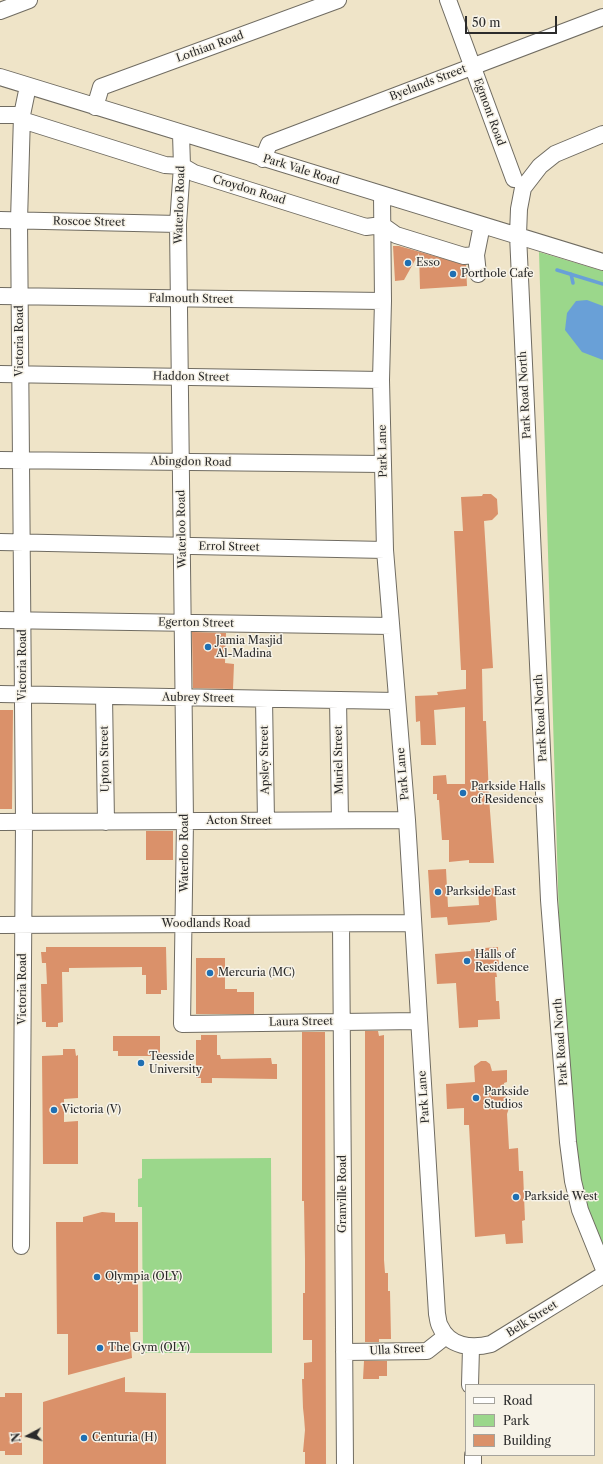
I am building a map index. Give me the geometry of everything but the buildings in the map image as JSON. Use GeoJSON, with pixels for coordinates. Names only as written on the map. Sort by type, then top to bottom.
{"type":"FeatureCollection","features":[{"type":"Feature","properties":{"kind":"street"},"geometry":{"type":"LineString","coordinates":[[0,11],[29,0]]}},
{"type":"Feature","properties":{"kind":"street","name":"Lothian Road"},"geometry":{"type":"LineString","coordinates":[[95,107],[101,87],[338,0]]}},
{"type":"Feature","properties":{"kind":"street","name":"Egmont Road"},"geometry":{"type":"LineString","coordinates":[[448,0],[514,179]]}},
{"type":"Feature","properties":{"kind":"street","name":"Byelands Street"},"geometry":{"type":"LineString","coordinates":[[263,159],[269,144],[603,17]]}},
{"type":"Feature","properties":{"kind":"street","name":"Park Vale Road"},"geometry":{"type":"LineString","coordinates":[[0,77],[263,159],[603,262]]}},
{"type":"Feature","properties":{"kind":"street","name":"Victoria Road"},"geometry":{"type":"LineString","coordinates":[[21,1246],[24,822],[19,221],[22,118],[28,86]]}},
{"type":"Feature","properties":{"kind":"street","name":"Croydon Road"},"geometry":{"type":"LineString","coordinates":[[0,114],[22,118],[165,165],[182,166],[194,173],[366,227],[382,225]]}},
{"type":"Feature","properties":{"kind":"street","name":"Waterloo Road"},"geometry":{"type":"LineString","coordinates":[[182,134],[182,166],[178,224],[185,821],[182,1024]]}},
{"type":"Feature","properties":{"kind":"street","name":"Park Road North"},"geometry":{"type":"LineString","coordinates":[[603,134],[555,154],[540,166],[523,188],[519,210],[518,235],[549,900],[568,1142],[573,1181],[580,1210],[603,1267]]}},
{"type":"Feature","properties":{"kind":"street","name":"Park Lane"},"geometry":{"type":"LineString","coordinates":[[382,195],[383,301],[381,380],[385,550],[396,701],[407,820],[437,1314],[439,1326],[458,1342]]}},
{"type":"Feature","properties":{"kind":"street","name":"Roscoe Street"},"geometry":{"type":"LineString","coordinates":[[0,220],[178,224]]}},
{"type":"Feature","properties":{"kind":"street"},"geometry":{"type":"LineString","coordinates":[[382,225],[396,235],[464,256],[476,255]]}},
{"type":"Feature","properties":{"kind":"street"},"geometry":{"type":"LineString","coordinates":[[478,274],[476,255],[482,225]]}},
{"type":"Feature","properties":{"kind":"street","name":"Falmouth Street"},"geometry":{"type":"LineString","coordinates":[[0,296],[383,301]]}},
{"type":"Feature","properties":{"kind":"street","name":"Haddon Street"},"geometry":{"type":"LineString","coordinates":[[0,374],[381,380]]}},
{"type":"Feature","properties":{"kind":"street","name":"Abingdon Road"},"geometry":{"type":"LineString","coordinates":[[0,460],[383,464]]}},
{"type":"Feature","properties":{"kind":"street","name":"Errol Street"},"geometry":{"type":"LineString","coordinates":[[0,542],[385,550]]}},
{"type":"Feature","properties":{"kind":"street","name":"Egerton Street"},"geometry":{"type":"LineString","coordinates":[[0,620],[391,626]]}},
{"type":"Feature","properties":{"kind":"street","name":"Aubrey Street"},"geometry":{"type":"LineString","coordinates":[[0,694],[396,701]]}},
{"type":"Feature","properties":{"kind":"street","name":"Upton Street"},"geometry":{"type":"LineString","coordinates":[[104,696],[106,822]]}},
{"type":"Feature","properties":{"kind":"street","name":"Apsley Street"},"geometry":{"type":"LineString","coordinates":[[264,699],[266,821]]}},
{"type":"Feature","properties":{"kind":"street","name":"Muriel Street"},"geometry":{"type":"LineString","coordinates":[[338,700],[340,820]]}},
{"type":"Feature","properties":{"kind":"street","name":"Acton Street"},"geometry":{"type":"LineString","coordinates":[[0,822],[407,820]]}},
{"type":"Feature","properties":{"kind":"street","name":"Woodlands Road"},"geometry":{"type":"LineString","coordinates":[[0,925],[413,923]]}},
{"type":"Feature","properties":{"kind":"street","name":"Granville Road"},"geometry":{"type":"LineString","coordinates":[[341,924],[345,1464]]}},
{"type":"Feature","properties":{"kind":"street","name":"Laura Street"},"geometry":{"type":"LineString","coordinates":[[182,1024],[419,1021]]}},
{"type":"Feature","properties":{"kind":"street","name":"Belk Street"},"geometry":{"type":"LineString","coordinates":[[458,1342],[481,1347],[491,1344],[603,1275]]}},
{"type":"Feature","properties":{"kind":"street"},"geometry":{"type":"LineString","coordinates":[[458,1342],[470,1380]]}},
{"type":"Feature","properties":{"kind":"street","name":"Ulla Street"},"geometry":{"type":"LineString","coordinates":[[344,1352],[427,1351],[458,1342]]}},
{"type":"Feature","properties":{"kind":"green space"},"geometry":{"type":"Polygon","coordinates":[[[539,252],[603,271],[603,1256],[567,1187],[539,252]]]}},
{"type":"Feature","properties":{"kind":"green space"},"geometry":{"type":"Polygon","coordinates":[[[271,1158],[272,1353],[143,1353],[142,1207],[138,1207],[138,1179],[142,1178],[142,1159],[271,1158]]]}},
{"type":"Feature","properties":{"kind":"water"},"geometry":{"type":"Polygon","coordinates":[[[587,300],[603,306],[603,360],[582,352],[565,330],[567,313],[576,301],[587,300]]]}},
{"type":"Feature","properties":{"kind":"waterway"},"geometry":{"type":"LineString","coordinates":[[557,270],[603,284]]}},
{"type":"Feature","properties":{"kind":"waterway"},"geometry":{"type":"LineString","coordinates":[[571,274],[573,283]]}},
{"type":"Feature","properties":{"kind":"place","name":"Esso"},"geometry":{"type":"Point","coordinates":[408,263]}},
{"type":"Feature","properties":{"kind":"place","name":"Porthole Cafe"},"geometry":{"type":"Point","coordinates":[453,274]}},
{"type":"Feature","properties":{"kind":"place","name":"Jamia Masjid Al-Madina"},"geometry":{"type":"Point","coordinates":[208,647]}},
{"type":"Feature","properties":{"kind":"place","name":"Parkside Halls of Residences"},"geometry":{"type":"Point","coordinates":[463,793]}},
{"type":"Feature","properties":{"kind":"place","name":"Parkside East"},"geometry":{"type":"Point","coordinates":[438,892]}},
{"type":"Feature","properties":{"kind":"place","name":"Halls of Residence"},"geometry":{"type":"Point","coordinates":[467,961]}},
{"type":"Feature","properties":{"kind":"place","name":"Mercuria (MC)"},"geometry":{"type":"Point","coordinates":[210,973]}},
{"type":"Feature","properties":{"kind":"place","name":"Teesside University"},"geometry":{"type":"Point","coordinates":[141,1063]}},
{"type":"Feature","properties":{"kind":"place","name":"Parkside Studios"},"geometry":{"type":"Point","coordinates":[476,1098]}},
{"type":"Feature","properties":{"kind":"place","name":"Victoria (V)"},"geometry":{"type":"Point","coordinates":[54,1110]}},
{"type":"Feature","properties":{"kind":"place","name":"Parkside West"},"geometry":{"type":"Point","coordinates":[516,1197]}},
{"type":"Feature","properties":{"kind":"place","name":"Olympia (OLY)"},"geometry":{"type":"Point","coordinates":[97,1277]}},
{"type":"Feature","properties":{"kind":"place","name":"The Gym (OLY)"},"geometry":{"type":"Point","coordinates":[100,1348]}},
{"type":"Feature","properties":{"kind":"place","name":"Centuria (H)"},"geometry":{"type":"Point","coordinates":[84,1438]}}]}
